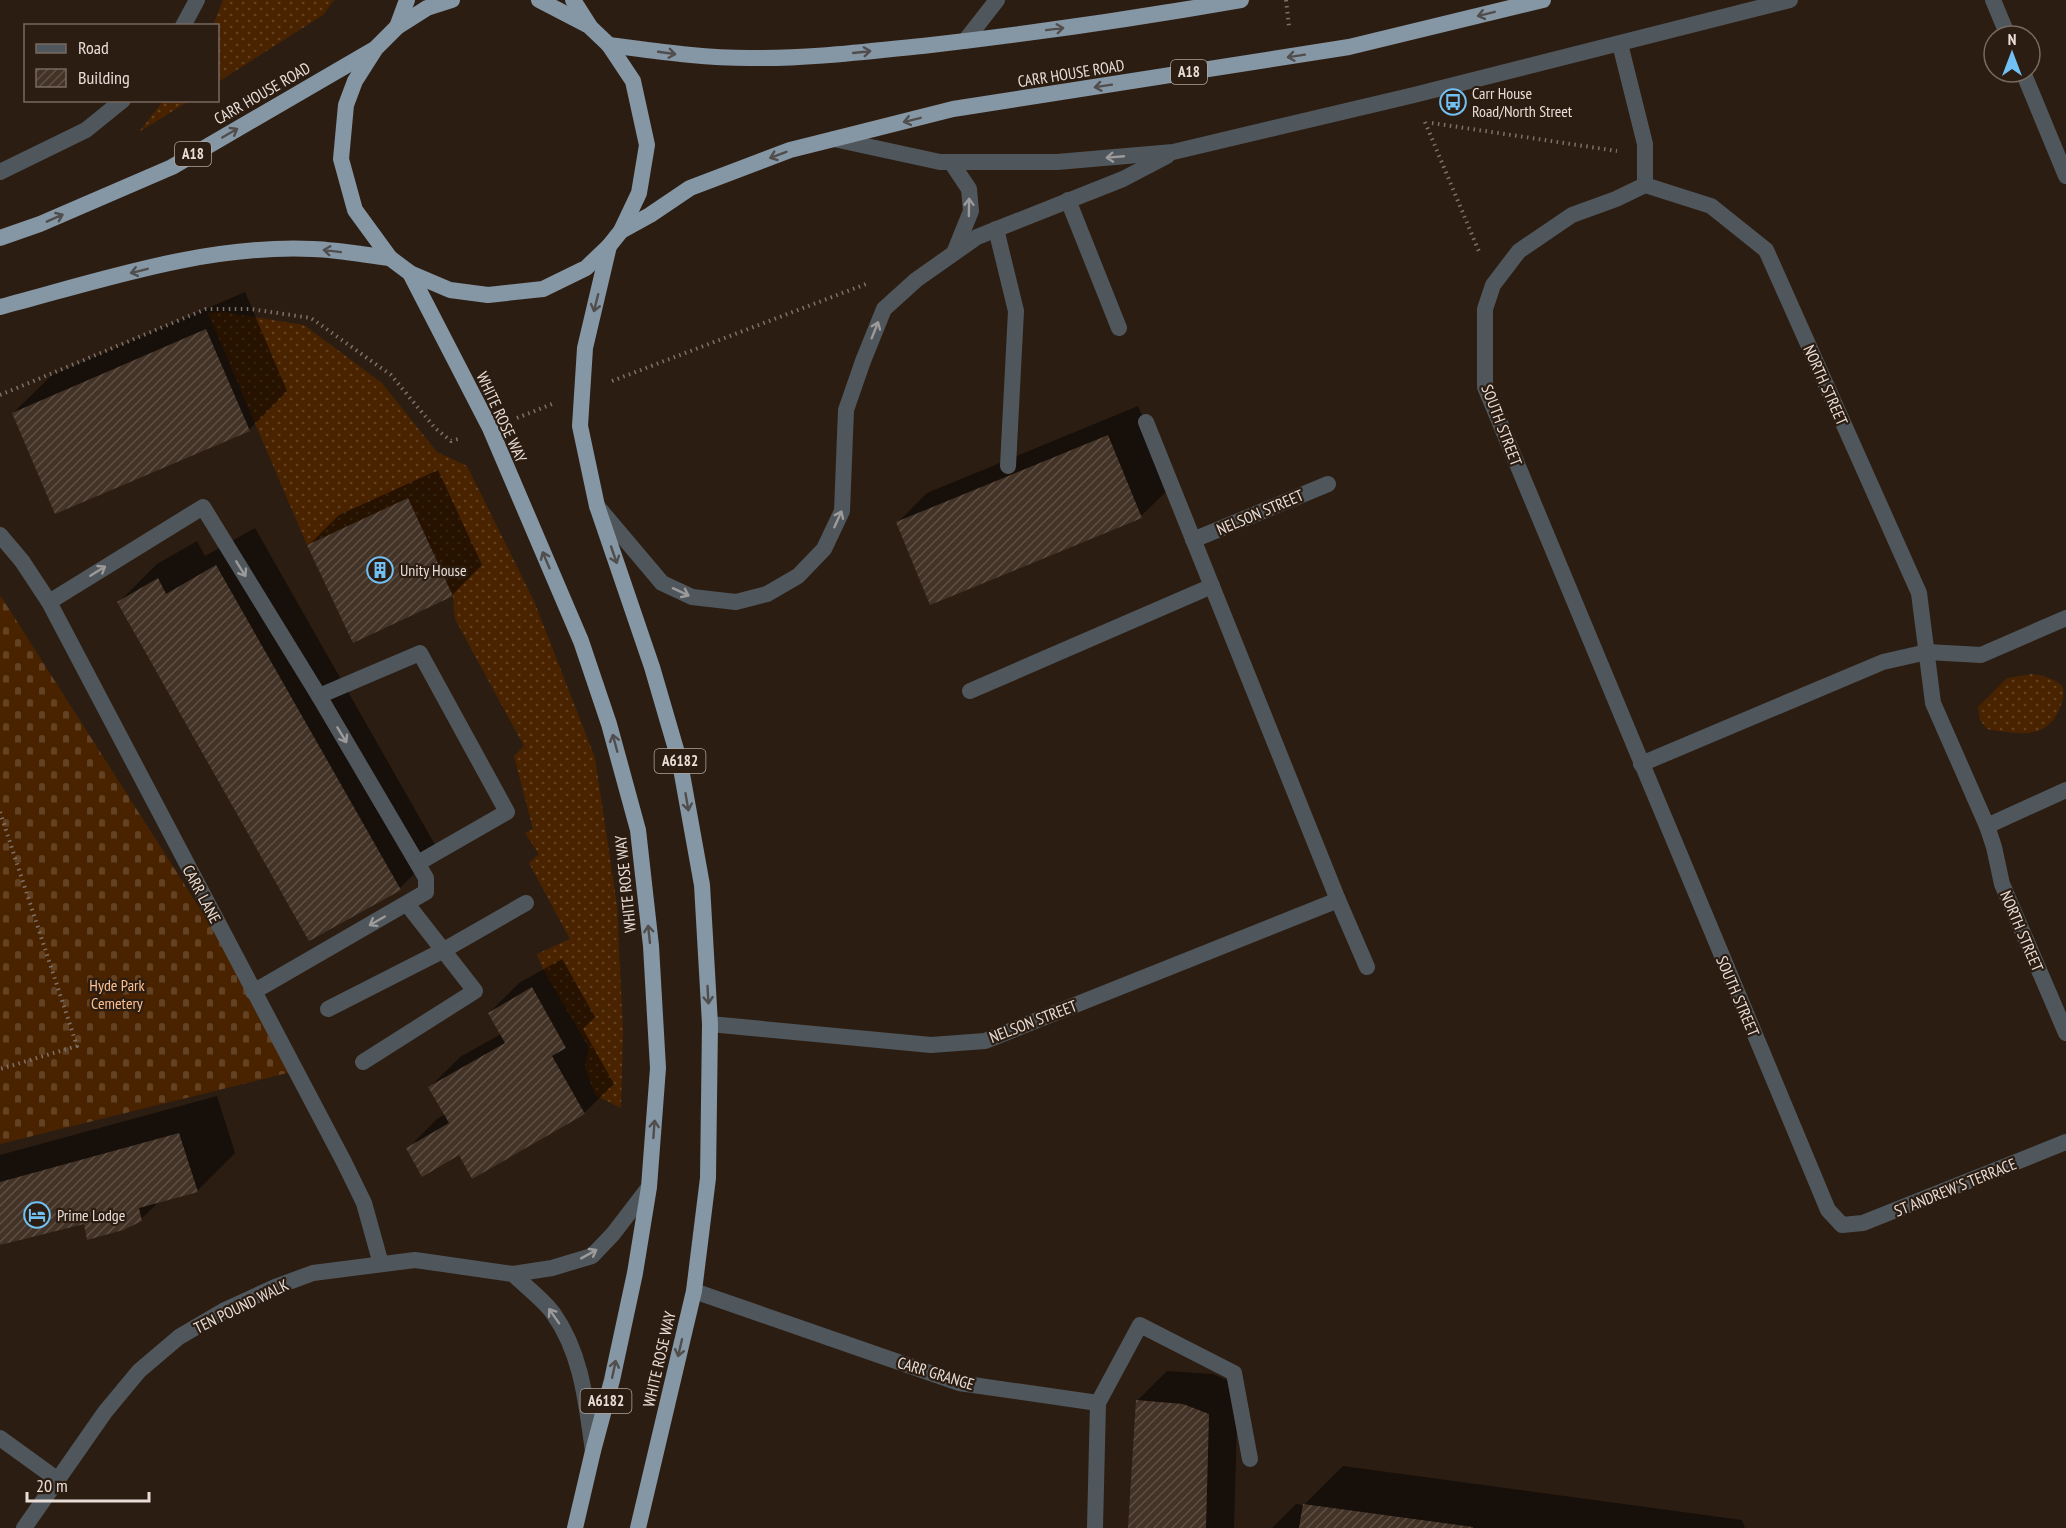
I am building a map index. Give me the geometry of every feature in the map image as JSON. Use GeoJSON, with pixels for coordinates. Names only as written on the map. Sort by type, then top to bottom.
{"type":"FeatureCollection","features":[{"type":"Feature","properties":{"kind":"highway"},"geometry":{"type":"LineString","coordinates":[[397,27],[407,0]]}},
{"type":"Feature","properties":{"kind":"highway"},"geometry":{"type":"LineString","coordinates":[[452,0],[427,8],[397,27],[376,48],[355,81],[346,105],[341,159],[355,210],[390,258],[410,273],[450,290],[488,295],[543,289],[586,267],[609,246],[621,231],[639,193],[647,145],[633,81],[609,45],[589,26],[573,0]]}},
{"type":"Feature","properties":{"kind":"highway"},"geometry":{"type":"LineString","coordinates":[[539,0],[589,26]]}},
{"type":"Feature","properties":{"kind":"highway"},"geometry":{"type":"LineString","coordinates":[[609,45],[678,54],[749,58],[827,56],[1124,20],[1241,0]]}},
{"type":"Feature","properties":{"kind":"highway","name":"CARR HOUSE ROAD"},"geometry":{"type":"LineString","coordinates":[[621,231],[690,188],[790,150],[953,110],[1349,47],[1543,0]]}},
{"type":"Feature","properties":{"kind":"highway","name":"CARR HOUSE ROAD"},"geometry":{"type":"LineString","coordinates":[[0,238],[40,224],[172,167],[376,48]]}},
{"type":"Feature","properties":{"kind":"highway","name":"WHITE ROSE WAY"},"geometry":{"type":"LineString","coordinates":[[609,246],[585,348],[580,426],[597,506],[652,667],[680,763],[702,885],[710,1024],[708,1178],[694,1291],[638,1528]]}},
{"type":"Feature","properties":{"kind":"highway"},"geometry":{"type":"LineString","coordinates":[[0,307],[162,265],[242,251],[314,249],[390,258]]}},
{"type":"Feature","properties":{"kind":"highway","name":"WHITE ROSE WAY"},"geometry":{"type":"LineString","coordinates":[[410,273],[490,428],[580,641],[609,724],[638,830],[651,946],[658,1068],[650,1187],[635,1273],[612,1380],[592,1451],[575,1528]]}},
{"type":"Feature","properties":{"kind":"street"},"geometry":{"type":"LineString","coordinates":[[184,24],[197,0]]}},
{"type":"Feature","properties":{"kind":"street"},"geometry":{"type":"LineString","coordinates":[[965,41],[997,0]]}},
{"type":"Feature","properties":{"kind":"street"},"geometry":{"type":"LineString","coordinates":[[834,139],[940,162],[1057,162],[1173,153],[1791,0]]}},
{"type":"Feature","properties":{"kind":"street"},"geometry":{"type":"LineString","coordinates":[[1993,0],[2003,24]]}},
{"type":"Feature","properties":{"kind":"street"},"geometry":{"type":"LineString","coordinates":[[1620,44],[1645,144],[1645,185]]}},
{"type":"Feature","properties":{"kind":"street"},"geometry":{"type":"LineString","coordinates":[[2028,84],[2066,176]]}},
{"type":"Feature","properties":{"kind":"street"},"geometry":{"type":"LineString","coordinates":[[0,172],[86,130],[121,102]]}},
{"type":"Feature","properties":{"kind":"street"},"geometry":{"type":"LineString","coordinates":[[597,506],[662,583],[692,597],[736,602],[767,594],[798,576],[824,549],[842,511],[846,410],[884,309],[916,280],[977,237],[1123,179],[1173,153]]}},
{"type":"Feature","properties":{"kind":"street"},"geometry":{"type":"LineString","coordinates":[[951,162],[969,189],[971,211],[953,253]]}},
{"type":"Feature","properties":{"kind":"street","name":"SOUTH STREET"},"geometry":{"type":"LineString","coordinates":[[1645,185],[1616,199],[1572,215],[1520,251],[1493,285],[1485,309],[1485,387],[1828,1210],[1842,1225]]}},
{"type":"Feature","properties":{"kind":"street","name":"NORTH STREET"},"geometry":{"type":"LineString","coordinates":[[1645,185],[1711,206],[1766,250],[1919,593],[1933,703],[1987,826],[2002,884],[2066,1033]]}},
{"type":"Feature","properties":{"kind":"street"},"geometry":{"type":"LineString","coordinates":[[1068,200],[1119,328]]}},
{"type":"Feature","properties":{"kind":"street"},"geometry":{"type":"LineString","coordinates":[[996,229],[1016,310],[1008,466]]}},
{"type":"Feature","properties":{"kind":"street"},"geometry":{"type":"LineString","coordinates":[[1146,422],[1367,967]]}},
{"type":"Feature","properties":{"kind":"street","name":"NELSON STREET"},"geometry":{"type":"LineString","coordinates":[[1193,540],[1328,484]]}},
{"type":"Feature","properties":{"kind":"street"},"geometry":{"type":"LineString","coordinates":[[48,602],[203,507],[319,696],[426,878],[426,892],[253,992]]}},
{"type":"Feature","properties":{"kind":"street","name":"CARR LANE"},"geometry":{"type":"LineString","coordinates":[[0,535],[22,561],[48,602],[344,1162],[364,1203],[381,1264]]}},
{"type":"Feature","properties":{"kind":"street"},"geometry":{"type":"LineString","coordinates":[[970,691],[1212,586]]}},
{"type":"Feature","properties":{"kind":"street"},"geometry":{"type":"LineString","coordinates":[[1641,764],[1884,662],[1927,652],[1981,655],[2066,618]]}},
{"type":"Feature","properties":{"kind":"street"},"geometry":{"type":"LineString","coordinates":[[319,696],[420,653],[507,812],[418,863]]}},
{"type":"Feature","properties":{"kind":"street"},"geometry":{"type":"LineString","coordinates":[[1987,826],[2066,790]]}},
{"type":"Feature","properties":{"kind":"street","name":"NELSON STREET"},"geometry":{"type":"LineString","coordinates":[[710,1024],[930,1045],[986,1041],[1338,900]]}},
{"type":"Feature","properties":{"kind":"street"},"geometry":{"type":"LineString","coordinates":[[328,1009],[444,950],[526,903]]}},
{"type":"Feature","properties":{"kind":"street"},"geometry":{"type":"LineString","coordinates":[[363,1062],[476,991],[406,904]]}},
{"type":"Feature","properties":{"kind":"street","name":"ST ANDREW'S TERRACE"},"geometry":{"type":"LineString","coordinates":[[1842,1225],[1863,1223],[2066,1143]]}},
{"type":"Feature","properties":{"kind":"street","name":"TEN POUND WALK"},"geometry":{"type":"LineString","coordinates":[[24,1528],[105,1412],[139,1371],[179,1337],[225,1310],[313,1273],[381,1264],[415,1260],[513,1274],[552,1268],[592,1256],[613,1234],[650,1187]]}},
{"type":"Feature","properties":{"kind":"street"},"geometry":{"type":"LineString","coordinates":[[513,1274],[552,1311],[571,1344],[582,1378],[592,1451]]}},
{"type":"Feature","properties":{"kind":"street","name":"CARR GRANGE"},"geometry":{"type":"LineString","coordinates":[[694,1291],[959,1383],[1098,1403]]}},
{"type":"Feature","properties":{"kind":"street"},"geometry":{"type":"LineString","coordinates":[[1095,1528],[1098,1403],[1140,1325],[1234,1373],[1250,1459]]}},
{"type":"Feature","properties":{"kind":"street"},"geometry":{"type":"LineString","coordinates":[[0,1438],[58,1480]]}},
{"type":"Feature","properties":{"kind":"path"},"geometry":{"type":"LineString","coordinates":[[1414,95],[1493,285]]}},
{"type":"Feature","properties":{"kind":"path"},"geometry":{"type":"LineString","coordinates":[[1425,122],[1645,156]]}},
{"type":"Feature","properties":{"kind":"path"},"geometry":{"type":"LineString","coordinates":[[0,812],[76,1046],[0,1069]]}},
{"type":"Feature","properties":{"kind":"green space"},"geometry":{"type":"Polygon","coordinates":[[[223,0],[334,0],[323,15],[219,81],[219,24],[213,24],[223,0]]]}},
{"type":"Feature","properties":{"kind":"green space"},"geometry":{"type":"Polygon","coordinates":[[[162,102],[187,102],[139,132],[162,102]]]}},
{"type":"Feature","properties":{"kind":"green space"},"geometry":{"type":"Polygon","coordinates":[[[223,312],[304,325],[382,383],[437,452],[467,466],[534,601],[595,758],[617,905],[623,1032],[621,1108],[595,1095],[585,1067],[589,1048],[544,971],[537,954],[570,939],[529,863],[539,854],[525,833],[533,829],[514,756],[524,746],[455,619],[453,596],[408,499],[307,545],[208,313],[223,312]]]}},
{"type":"Feature","properties":{"kind":"green space","name":"Hyde Park Cemetery"},"geometry":{"type":"Polygon","coordinates":[[[0,595],[253,992],[295,1071],[0,1144],[0,595]]]}},
{"type":"Feature","properties":{"kind":"green space"},"geometry":{"type":"Polygon","coordinates":[[[2032,674],[2049,678],[2063,687],[2062,702],[2053,720],[2046,727],[2028,733],[1987,729],[1980,720],[1978,707],[2007,678],[2032,674]]]}},
{"type":"Feature","properties":{"kind":"building"},"geometry":{"type":"Polygon","coordinates":[[[206,329],[250,431],[55,514],[12,413],[206,329]]]}},
{"type":"Feature","properties":{"kind":"building"},"geometry":{"type":"Polygon","coordinates":[[[1108,435],[1142,518],[930,605],[896,522],[1108,435]]]}},
{"type":"Feature","properties":{"kind":"building","name":"Unity House"},"geometry":{"type":"Polygon","coordinates":[[[408,498],[453,596],[353,643],[307,545],[408,498]]]}},
{"type":"Feature","properties":{"kind":"building"},"geometry":{"type":"Polygon","coordinates":[[[216,565],[401,890],[309,941],[117,602],[158,578],[166,594],[216,565]]]}},
{"type":"Feature","properties":{"kind":"building"},"geometry":{"type":"Polygon","coordinates":[[[532,987],[566,1048],[552,1056],[585,1114],[472,1179],[459,1155],[422,1177],[406,1148],[449,1123],[428,1087],[505,1043],[488,1013],[532,987]]]}},
{"type":"Feature","properties":{"kind":"building"},"geometry":{"type":"Polygon","coordinates":[[[179,1133],[198,1192],[139,1208],[142,1221],[123,1230],[87,1240],[84,1224],[0,1245],[0,1182],[179,1133]]]}},
{"type":"Feature","properties":{"kind":"building"},"geometry":{"type":"Polygon","coordinates":[[[1136,1400],[1183,1404],[1209,1414],[1206,1528],[1128,1528],[1136,1400]]]}},
{"type":"Feature","properties":{"kind":"building"},"geometry":{"type":"Polygon","coordinates":[[[1303,1504],[1473,1527],[1473,1528],[1299,1528],[1303,1504]]]}},
{"type":"Feature","properties":{"kind":"place","name":"Carr House Road/North Street"},"geometry":{"type":"Point","coordinates":[1453,102]}},
{"type":"Feature","properties":{"kind":"place","name":"Unity House"},"geometry":{"type":"Point","coordinates":[380,570]}},
{"type":"Feature","properties":{"kind":"place","name":"Prime Lodge"},"geometry":{"type":"Point","coordinates":[37,1215]}}]}
